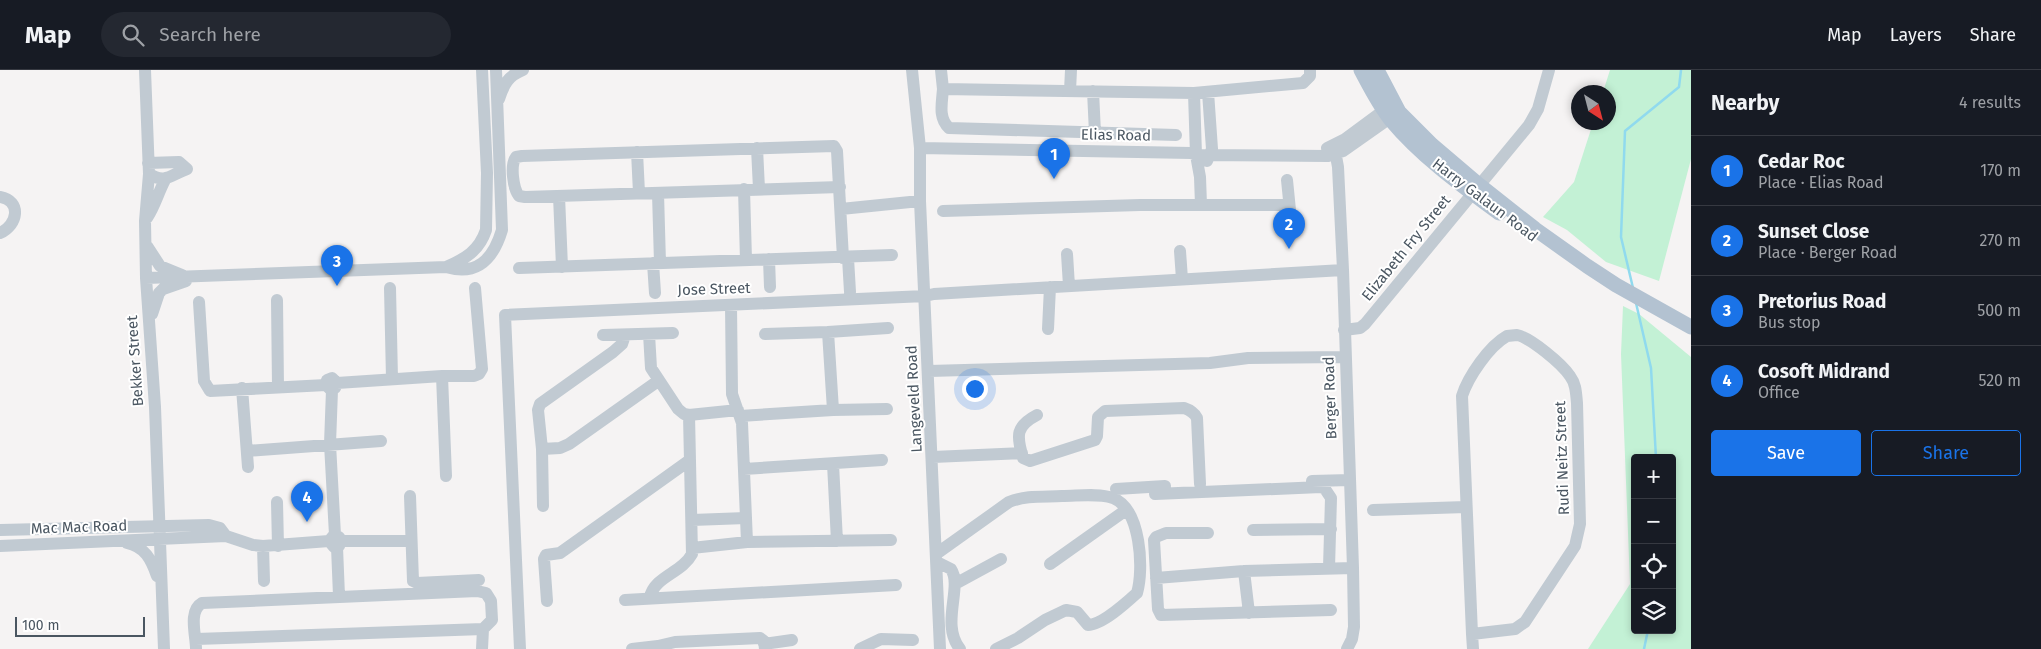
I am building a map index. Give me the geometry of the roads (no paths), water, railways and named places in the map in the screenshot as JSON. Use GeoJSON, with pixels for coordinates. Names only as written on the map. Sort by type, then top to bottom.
{"type":"FeatureCollection","features":[{"type":"Feature","properties":{"kind":"main road","name":"Harry Galaun Road"},"geometry":{"type":"LineString","coordinates":[[1361,70],[1392,111],[1432,145],[1475,189],[1530,236],[1577,263],[1587,266],[1616,285],[1691,327]]}},
{"type":"Feature","properties":{"kind":"main road","name":"Harry Galaun Road"},"geometry":{"type":"LineString","coordinates":[[1378,70],[1392,111]]}},
{"type":"Feature","properties":{"kind":"street","name":"Bekker Street"},"geometry":{"type":"LineString","coordinates":[[145,70],[148,168],[145,221],[147,244],[146,278],[155,407],[164,649]]}},
{"type":"Feature","properties":{"kind":"street"},"geometry":{"type":"LineString","coordinates":[[446,267],[471,255],[483,239],[486,230],[487,173],[482,70]]}},
{"type":"Feature","properties":{"kind":"street"},"geometry":{"type":"LineString","coordinates":[[484,110],[494,70]]}},
{"type":"Feature","properties":{"kind":"street"},"geometry":{"type":"LineString","coordinates":[[146,278],[446,267],[466,270],[473,268],[489,257],[498,244],[502,230],[498,101],[494,70]]}},
{"type":"Feature","properties":{"kind":"street"},"geometry":{"type":"LineString","coordinates":[[498,101],[508,78],[512,74],[523,70]]}},
{"type":"Feature","properties":{"kind":"street","name":"Langeveld Road"},"geometry":{"type":"LineString","coordinates":[[912,70],[920,148],[920,201],[933,457],[940,649]]}},
{"type":"Feature","properties":{"kind":"street"},"geometry":{"type":"LineString","coordinates":[[941,70],[943,89],[941,117],[949,128],[1176,135]]}},
{"type":"Feature","properties":{"kind":"street"},"geometry":{"type":"LineString","coordinates":[[1070,91],[1071,70]]}},
{"type":"Feature","properties":{"kind":"street"},"geometry":{"type":"LineString","coordinates":[[943,89],[1194,93],[1303,83],[1310,76],[1310,70]]}},
{"type":"Feature","properties":{"kind":"street","name":"Elizabeth Fry Street"},"geometry":{"type":"LineString","coordinates":[[1344,330],[1360,328],[1365,324],[1529,126],[1538,109],[1544,71]]}},
{"type":"Feature","properties":{"kind":"street"},"geometry":{"type":"LineString","coordinates":[[1093,92],[1095,133]]}},
{"type":"Feature","properties":{"kind":"street"},"geometry":{"type":"LineString","coordinates":[[1200,177],[1211,152],[1208,92]]}},
{"type":"Feature","properties":{"kind":"street"},"geometry":{"type":"LineString","coordinates":[[1194,93],[1194,152],[1200,177],[1202,205]]}},
{"type":"Feature","properties":{"kind":"street"},"geometry":{"type":"LineString","coordinates":[[1335,149],[1392,111]]}},
{"type":"Feature","properties":{"kind":"street"},"geometry":{"type":"LineString","coordinates":[[840,187],[525,197],[519,196],[516,190],[513,163],[514,159],[522,156],[834,146],[837,149],[840,187],[841,210],[850,292]]}},
{"type":"Feature","properties":{"kind":"street"},"geometry":{"type":"LineString","coordinates":[[757,148],[759,189]]}},
{"type":"Feature","properties":{"kind":"street","name":"Elias Road"},"geometry":{"type":"LineString","coordinates":[[920,148],[1211,152],[1295,156],[1328,156],[1335,149]]}},
{"type":"Feature","properties":{"kind":"street","name":"Berger Road"},"geometry":{"type":"LineString","coordinates":[[1335,149],[1343,270],[1344,357],[1353,568],[1354,626],[1352,639],[1346,649]]}},
{"type":"Feature","properties":{"kind":"street"},"geometry":{"type":"LineString","coordinates":[[637,152],[639,193]]}},
{"type":"Feature","properties":{"kind":"street"},"geometry":{"type":"LineString","coordinates":[[145,221],[155,207],[165,180],[187,168],[179,162],[148,168]]}},
{"type":"Feature","properties":{"kind":"street"},"geometry":{"type":"LineString","coordinates":[[148,168],[157,178],[165,180]]}},
{"type":"Feature","properties":{"kind":"street"},"geometry":{"type":"LineString","coordinates":[[1287,180],[1291,220]]}},
{"type":"Feature","properties":{"kind":"street"},"geometry":{"type":"LineString","coordinates":[[744,189],[746,260]]}},
{"type":"Feature","properties":{"kind":"street"},"geometry":{"type":"LineString","coordinates":[[655,293],[658,192]]}},
{"type":"Feature","properties":{"kind":"street"},"geometry":{"type":"LineString","coordinates":[[559,196],[562,267]]}},
{"type":"Feature","properties":{"kind":"street"},"geometry":{"type":"LineString","coordinates":[[0,197],[11,202],[15,210],[12,224],[7,230],[0,233]]}},
{"type":"Feature","properties":{"kind":"street"},"geometry":{"type":"LineString","coordinates":[[841,210],[920,201]]}},
{"type":"Feature","properties":{"kind":"street"},"geometry":{"type":"LineString","coordinates":[[943,211],[1202,205],[1289,205]]}},
{"type":"Feature","properties":{"kind":"street"},"geometry":{"type":"LineString","coordinates":[[147,244],[160,266],[191,277]]}},
{"type":"Feature","properties":{"kind":"street"},"geometry":{"type":"LineString","coordinates":[[1180,251],[1182,279]]}},
{"type":"Feature","properties":{"kind":"street"},"geometry":{"type":"LineString","coordinates":[[1067,254],[1069,286]]}},
{"type":"Feature","properties":{"kind":"street"},"geometry":{"type":"LineString","coordinates":[[519,268],[892,255]]}},
{"type":"Feature","properties":{"kind":"street"},"geometry":{"type":"LineString","coordinates":[[769,259],[770,287]]}},
{"type":"Feature","properties":{"kind":"street","name":"Jose Street"},"geometry":{"type":"LineString","coordinates":[[520,649],[505,315],[925,296],[1343,270]]}},
{"type":"Feature","properties":{"kind":"street"},"geometry":{"type":"LineString","coordinates":[[148,323],[159,293],[163,289],[191,277]]}},
{"type":"Feature","properties":{"kind":"street"},"geometry":{"type":"LineString","coordinates":[[1048,329],[1050,287]]}},
{"type":"Feature","properties":{"kind":"street"},"geometry":{"type":"LineString","coordinates":[[390,288],[392,379]]}},
{"type":"Feature","properties":{"kind":"street"},"geometry":{"type":"LineString","coordinates":[[199,302],[204,381],[210,390],[278,386],[331,386],[392,379],[474,376],[481,372],[475,288]]}},
{"type":"Feature","properties":{"kind":"street"},"geometry":{"type":"LineString","coordinates":[[277,300],[278,386]]}},
{"type":"Feature","properties":{"kind":"street"},"geometry":{"type":"LineString","coordinates":[[730,305],[732,394],[739,413],[744,469],[747,542]]}},
{"type":"Feature","properties":{"kind":"street"},"geometry":{"type":"LineString","coordinates":[[765,334],[888,328]]}},
{"type":"Feature","properties":{"kind":"street"},"geometry":{"type":"LineString","coordinates":[[828,332],[833,410]]}},
{"type":"Feature","properties":{"kind":"street"},"geometry":{"type":"LineString","coordinates":[[602,335],[673,333]]}},
{"type":"Feature","properties":{"kind":"street"},"geometry":{"type":"LineString","coordinates":[[649,334],[651,368],[678,410],[684,414],[887,408]]}},
{"type":"Feature","properties":{"kind":"street"},"geometry":{"type":"LineString","coordinates":[[543,506],[542,449],[538,410],[540,404],[613,352],[622,344],[625,335]]}},
{"type":"Feature","properties":{"kind":"street","name":"Rudi Neitz Street"},"geometry":{"type":"LineString","coordinates":[[1472,634],[1515,628],[1525,622],[1566,561],[1579,534],[1577,403],[1574,383],[1564,368],[1521,336],[1507,336],[1499,342],[1472,375],[1462,396],[1472,649]]}},
{"type":"Feature","properties":{"kind":"street"},"geometry":{"type":"LineString","coordinates":[[929,371],[1210,363],[1248,358],[1344,357]]}},
{"type":"Feature","properties":{"kind":"street"},"geometry":{"type":"LineString","coordinates":[[442,376],[446,476]]}},
{"type":"Feature","properties":{"kind":"street"},"geometry":{"type":"LineString","coordinates":[[542,449],[560,448],[569,444],[658,381]]}},
{"type":"Feature","properties":{"kind":"street"},"geometry":{"type":"LineString","coordinates":[[331,386],[330,444],[339,596]]}},
{"type":"Feature","properties":{"kind":"street"},"geometry":{"type":"LineString","coordinates":[[242,388],[248,467]]}},
{"type":"Feature","properties":{"kind":"street"},"geometry":{"type":"LineString","coordinates":[[1037,415],[1020,427],[1022,453],[1025,460],[1030,461],[1092,441],[1097,436],[1098,417],[1105,411],[1184,408],[1195,414],[1197,418],[1200,484]]}},
{"type":"Feature","properties":{"kind":"street"},"geometry":{"type":"LineString","coordinates":[[650,597],[654,586],[689,560],[692,548],[689,415]]}},
{"type":"Feature","properties":{"kind":"street"},"geometry":{"type":"LineString","coordinates":[[247,451],[381,441]]}},
{"type":"Feature","properties":{"kind":"street"},"geometry":{"type":"LineString","coordinates":[[933,457],[1022,453]]}},
{"type":"Feature","properties":{"kind":"street"},"geometry":{"type":"LineString","coordinates":[[547,601],[544,559],[546,555],[560,553],[690,460]]}},
{"type":"Feature","properties":{"kind":"street"},"geometry":{"type":"LineString","coordinates":[[744,469],[882,460]]}},
{"type":"Feature","properties":{"kind":"street"},"geometry":{"type":"LineString","coordinates":[[833,464],[837,541]]}},
{"type":"Feature","properties":{"kind":"street"},"geometry":{"type":"LineString","coordinates":[[1116,489],[1200,484],[1350,480]]}},
{"type":"Feature","properties":{"kind":"street"},"geometry":{"type":"LineString","coordinates":[[1155,494],[1325,488],[1331,498],[1330,568]]}},
{"type":"Feature","properties":{"kind":"street"},"geometry":{"type":"LineString","coordinates":[[410,496],[412,576],[414,582],[479,580]]}},
{"type":"Feature","properties":{"kind":"street"},"geometry":{"type":"LineString","coordinates":[[960,649],[952,631],[955,576],[951,569],[936,558],[1009,502],[1017,499],[1102,496],[1117,500],[1126,510],[1140,544],[1140,574],[1136,593],[1100,622],[1093,625],[1088,624],[1077,612],[1066,610],[996,649]]}},
{"type":"Feature","properties":{"kind":"street"},"geometry":{"type":"LineString","coordinates":[[277,502],[278,546]]}},
{"type":"Feature","properties":{"kind":"street"},"geometry":{"type":"LineString","coordinates":[[1373,510],[1466,507]]}},
{"type":"Feature","properties":{"kind":"street"},"geometry":{"type":"LineString","coordinates":[[1050,564],[1126,510]]}},
{"type":"Feature","properties":{"kind":"street"},"geometry":{"type":"LineString","coordinates":[[692,520],[746,518]]}},
{"type":"Feature","properties":{"kind":"street","name":"Mac Mac Road"},"geometry":{"type":"LineString","coordinates":[[0,530],[209,524],[220,528],[226,536]]}},
{"type":"Feature","properties":{"kind":"street"},"geometry":{"type":"LineString","coordinates":[[33,529],[34,546]]}},
{"type":"Feature","properties":{"kind":"street"},"geometry":{"type":"LineString","coordinates":[[1253,530],[1331,529]]}},
{"type":"Feature","properties":{"kind":"street"},"geometry":{"type":"LineString","coordinates":[[1208,533],[1166,534],[1156,537],[1154,548],[1158,609],[1162,615],[1331,610]]}},
{"type":"Feature","properties":{"kind":"street"},"geometry":{"type":"LineString","coordinates":[[226,536],[253,545],[263,546],[336,541],[411,541]]}},
{"type":"Feature","properties":{"kind":"street","name":"Mac Mac Road"},"geometry":{"type":"LineString","coordinates":[[0,546],[34,546],[226,536]]}},
{"type":"Feature","properties":{"kind":"street"},"geometry":{"type":"LineString","coordinates":[[692,548],[747,542],[891,540]]}},
{"type":"Feature","properties":{"kind":"street"},"geometry":{"type":"LineString","coordinates":[[122,542],[134,544],[147,553],[161,590]]}},
{"type":"Feature","properties":{"kind":"street"},"geometry":{"type":"LineString","coordinates":[[263,546],[264,580]]}},
{"type":"Feature","properties":{"kind":"street"},"geometry":{"type":"LineString","coordinates":[[955,584],[1001,559]]}},
{"type":"Feature","properties":{"kind":"street"},"geometry":{"type":"LineString","coordinates":[[1156,578],[1244,571],[1353,568]]}},
{"type":"Feature","properties":{"kind":"street"},"geometry":{"type":"LineString","coordinates":[[1244,571],[1249,613]]}},
{"type":"Feature","properties":{"kind":"street"},"geometry":{"type":"LineString","coordinates":[[625,600],[650,597],[896,585]]}},
{"type":"Feature","properties":{"kind":"street"},"geometry":{"type":"LineString","coordinates":[[482,592],[486,593],[491,601],[492,618],[490,623],[483,629],[196,644],[194,612],[197,606],[202,603],[339,596],[482,592]]}},
{"type":"Feature","properties":{"kind":"street"},"geometry":{"type":"LineString","coordinates":[[482,649],[483,629]]}},
{"type":"Feature","properties":{"kind":"street"},"geometry":{"type":"LineString","coordinates":[[632,649],[650,648],[675,642],[706,645],[760,638],[764,640],[765,647],[792,640]]}},
{"type":"Feature","properties":{"kind":"street"},"geometry":{"type":"LineString","coordinates":[[866,648],[881,639],[913,640]]}},
{"type":"Feature","properties":{"kind":"waterway"},"geometry":{"type":"LineString","coordinates":[[1633,288],[1621,237],[1625,131],[1679,87],[1681,70]]}},
{"type":"Feature","properties":{"kind":"waterway"},"geometry":{"type":"LineString","coordinates":[[1636,303],[1651,368],[1656,454]]}},
{"type":"Feature","properties":{"kind":"waterway"},"geometry":{"type":"LineString","coordinates":[[1644,649],[1647,634]]}},
{"type":"Feature","properties":{"kind":"place","name":"Cedar Roc"},"geometry":{"type":"Point","coordinates":[1054,179]}},
{"type":"Feature","properties":{"kind":"place","name":"Sunset Close"},"geometry":{"type":"Point","coordinates":[1289,249]}},
{"type":"Feature","properties":{"kind":"place","name":"Pretorius Road"},"geometry":{"type":"Point","coordinates":[337,286]}},
{"type":"Feature","properties":{"kind":"place","name":"Cosoft Midrand"},"geometry":{"type":"Point","coordinates":[307,522]}}]}
